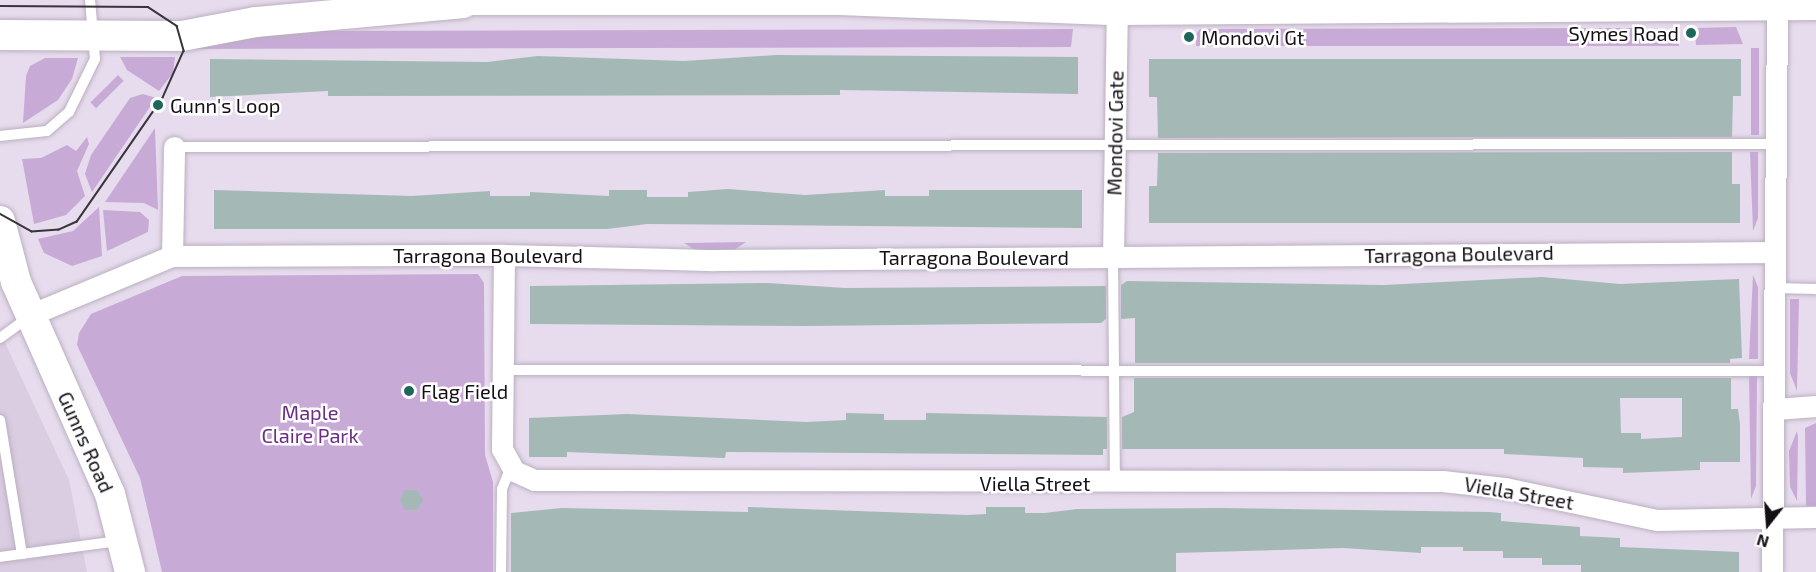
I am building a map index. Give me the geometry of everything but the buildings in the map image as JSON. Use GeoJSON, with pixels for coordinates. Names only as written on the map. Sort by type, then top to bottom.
{"type":"FeatureCollection","features":[{"type":"Feature","properties":{"kind":"main road"},"geometry":{"type":"LineString","coordinates":[[442,0],[1117,5],[1816,5]]}},
{"type":"Feature","properties":{"kind":"main road"},"geometry":{"type":"LineString","coordinates":[[0,35],[96,38],[182,36],[256,22],[477,2]]}},
{"type":"Feature","properties":{"kind":"main road","name":"Gunns Road"},"geometry":{"type":"LineString","coordinates":[[0,221],[30,315],[110,494],[130,572]]}},
{"type":"Feature","properties":{"kind":"street","name":"Mondovi Gate"},"geometry":{"type":"LineString","coordinates":[[1113,257],[1117,5]]}},
{"type":"Feature","properties":{"kind":"street"},"geometry":{"type":"LineString","coordinates":[[1772,572],[1777,6]]}},
{"type":"Feature","properties":{"kind":"street"},"geometry":{"type":"LineString","coordinates":[[30,315],[172,256],[174,147]]}},
{"type":"Feature","properties":{"kind":"street","name":"Tarragona Boulevard"},"geometry":{"type":"LineString","coordinates":[[172,256],[504,255],[715,260],[1775,252]]}},
{"type":"Feature","properties":{"kind":"street"},"geometry":{"type":"LineString","coordinates":[[504,255],[501,448],[511,467]]}},
{"type":"Feature","properties":{"kind":"street"},"geometry":{"type":"LineString","coordinates":[[1775,409],[1816,406]]}},
{"type":"Feature","properties":{"kind":"street","name":"Viella Street"},"geometry":{"type":"LineString","coordinates":[[511,467],[541,481],[1115,483],[1442,481],[1505,488],[1656,520],[1816,517]]}},
{"type":"Feature","properties":{"kind":"lane"},"geometry":{"type":"LineString","coordinates":[[0,136],[47,131],[69,111],[93,65],[96,38],[90,0]]}},
{"type":"Feature","properties":{"kind":"lane"},"geometry":{"type":"LineString","coordinates":[[174,147],[1776,144]]}},
{"type":"Feature","properties":{"kind":"lane"},"geometry":{"type":"LineString","coordinates":[[1113,257],[1115,483]]}},
{"type":"Feature","properties":{"kind":"lane"},"geometry":{"type":"LineString","coordinates":[[1775,288],[1816,289]]}},
{"type":"Feature","properties":{"kind":"lane"},"geometry":{"type":"LineString","coordinates":[[0,338],[30,315]]}},
{"type":"Feature","properties":{"kind":"lane"},"geometry":{"type":"LineString","coordinates":[[502,370],[1775,371]]}},
{"type":"Feature","properties":{"kind":"lane"},"geometry":{"type":"LineString","coordinates":[[0,420],[22,554]]}},
{"type":"Feature","properties":{"kind":"lane"},"geometry":{"type":"LineString","coordinates":[[501,572],[502,489],[511,467]]}},
{"type":"Feature","properties":{"kind":"lane"},"geometry":{"type":"LineString","coordinates":[[0,557],[123,540]]}},
{"type":"Feature","properties":{"kind":"shaded area"},"geometry":{"type":"Polygon","coordinates":[[[0,332],[69,480],[87,572],[0,572],[0,332]]]}},
{"type":"Feature","properties":{"kind":"green space"},"geometry":{"type":"Polygon","coordinates":[[[1736,27],[1743,44],[1696,45],[1695,28],[1736,27]]]}},
{"type":"Feature","properties":{"kind":"green space"},"geometry":{"type":"Polygon","coordinates":[[[1635,28],[1636,36],[1678,33],[1679,46],[1196,46],[1196,34],[1200,29],[1635,28]]]}},
{"type":"Feature","properties":{"kind":"green space"},"geometry":{"type":"Polygon","coordinates":[[[1073,29],[1071,47],[195,49],[194,45],[310,31],[1073,29]]]}},
{"type":"Feature","properties":{"kind":"green space"},"geometry":{"type":"Polygon","coordinates":[[[1751,48],[1759,48],[1759,135],[1751,135],[1751,48]]]}},
{"type":"Feature","properties":{"kind":"green space"},"geometry":{"type":"Polygon","coordinates":[[[120,57],[175,57],[173,73],[159,91],[127,70],[120,57]]]}},
{"type":"Feature","properties":{"kind":"green space"},"geometry":{"type":"Polygon","coordinates":[[[45,58],[78,58],[72,79],[58,100],[23,123],[26,76],[30,66],[45,58]]]}},
{"type":"Feature","properties":{"kind":"green space"},"geometry":{"type":"Polygon","coordinates":[[[118,75],[124,81],[96,108],[90,103],[118,75]]]}},
{"type":"Feature","properties":{"kind":"green space"},"geometry":{"type":"Polygon","coordinates":[[[143,94],[156,98],[92,192],[85,174],[91,155],[130,98],[143,94]]]}},
{"type":"Feature","properties":{"kind":"green space"},"geometry":{"type":"Polygon","coordinates":[[[155,128],[158,210],[144,203],[105,202],[155,128]]]}},
{"type":"Feature","properties":{"kind":"green space"},"geometry":{"type":"Polygon","coordinates":[[[87,137],[89,144],[77,171],[85,196],[66,215],[34,224],[22,159],[41,158],[67,145],[76,151],[87,137]]]}},
{"type":"Feature","properties":{"kind":"green space"},"geometry":{"type":"Polygon","coordinates":[[[1750,152],[1758,152],[1758,218],[1753,231],[1750,152]]]}},
{"type":"Feature","properties":{"kind":"green space"},"geometry":{"type":"Polygon","coordinates":[[[99,207],[102,256],[72,266],[44,253],[38,239],[73,231],[99,207]]]}},
{"type":"Feature","properties":{"kind":"green space"},"geometry":{"type":"Polygon","coordinates":[[[103,210],[140,212],[149,220],[148,232],[107,251],[103,210]]]}},
{"type":"Feature","properties":{"kind":"green space"},"geometry":{"type":"Polygon","coordinates":[[[746,242],[734,250],[698,252],[684,243],[746,242]]]}},
{"type":"Feature","properties":{"kind":"green space","name":"Maple Claire Park"},"geometry":{"type":"Polygon","coordinates":[[[478,274],[484,283],[485,455],[493,482],[493,572],[162,572],[140,478],[77,345],[79,333],[91,314],[182,276],[478,274]]]}},
{"type":"Feature","properties":{"kind":"green space"},"geometry":{"type":"Polygon","coordinates":[[[1753,275],[1758,287],[1758,359],[1749,359],[1753,275]]]}},
{"type":"Feature","properties":{"kind":"green space"},"geometry":{"type":"Polygon","coordinates":[[[1790,299],[1799,299],[1797,391],[1790,373],[1790,299]]]}},
{"type":"Feature","properties":{"kind":"green space"},"geometry":{"type":"Polygon","coordinates":[[[1749,376],[1757,376],[1756,486],[1751,499],[1749,376]]]}},
{"type":"Feature","properties":{"kind":"green space"},"geometry":{"type":"Polygon","coordinates":[[[1816,423],[1816,506],[1806,506],[1805,428],[1816,423]]]}},
{"type":"Feature","properties":{"kind":"green space"},"geometry":{"type":"Polygon","coordinates":[[[1797,431],[1797,501],[1790,487],[1789,451],[1797,431]]]}},
{"type":"Feature","properties":{"kind":"tram line"},"geometry":{"type":"LineString","coordinates":[[0,6],[148,7],[177,26],[184,51],[163,98],[77,222],[59,230],[32,232],[0,214]]}},
{"type":"Feature","properties":{"kind":"place","name":"Symes Road"},"geometry":{"type":"Point","coordinates":[1691,33]}},
{"type":"Feature","properties":{"kind":"place","name":"Mondovi Gt"},"geometry":{"type":"Point","coordinates":[1189,37]}},
{"type":"Feature","properties":{"kind":"place","name":"Gunn's Loop"},"geometry":{"type":"Point","coordinates":[158,105]}},
{"type":"Feature","properties":{"kind":"place","name":"Flag Field"},"geometry":{"type":"Point","coordinates":[409,391]}}]}
